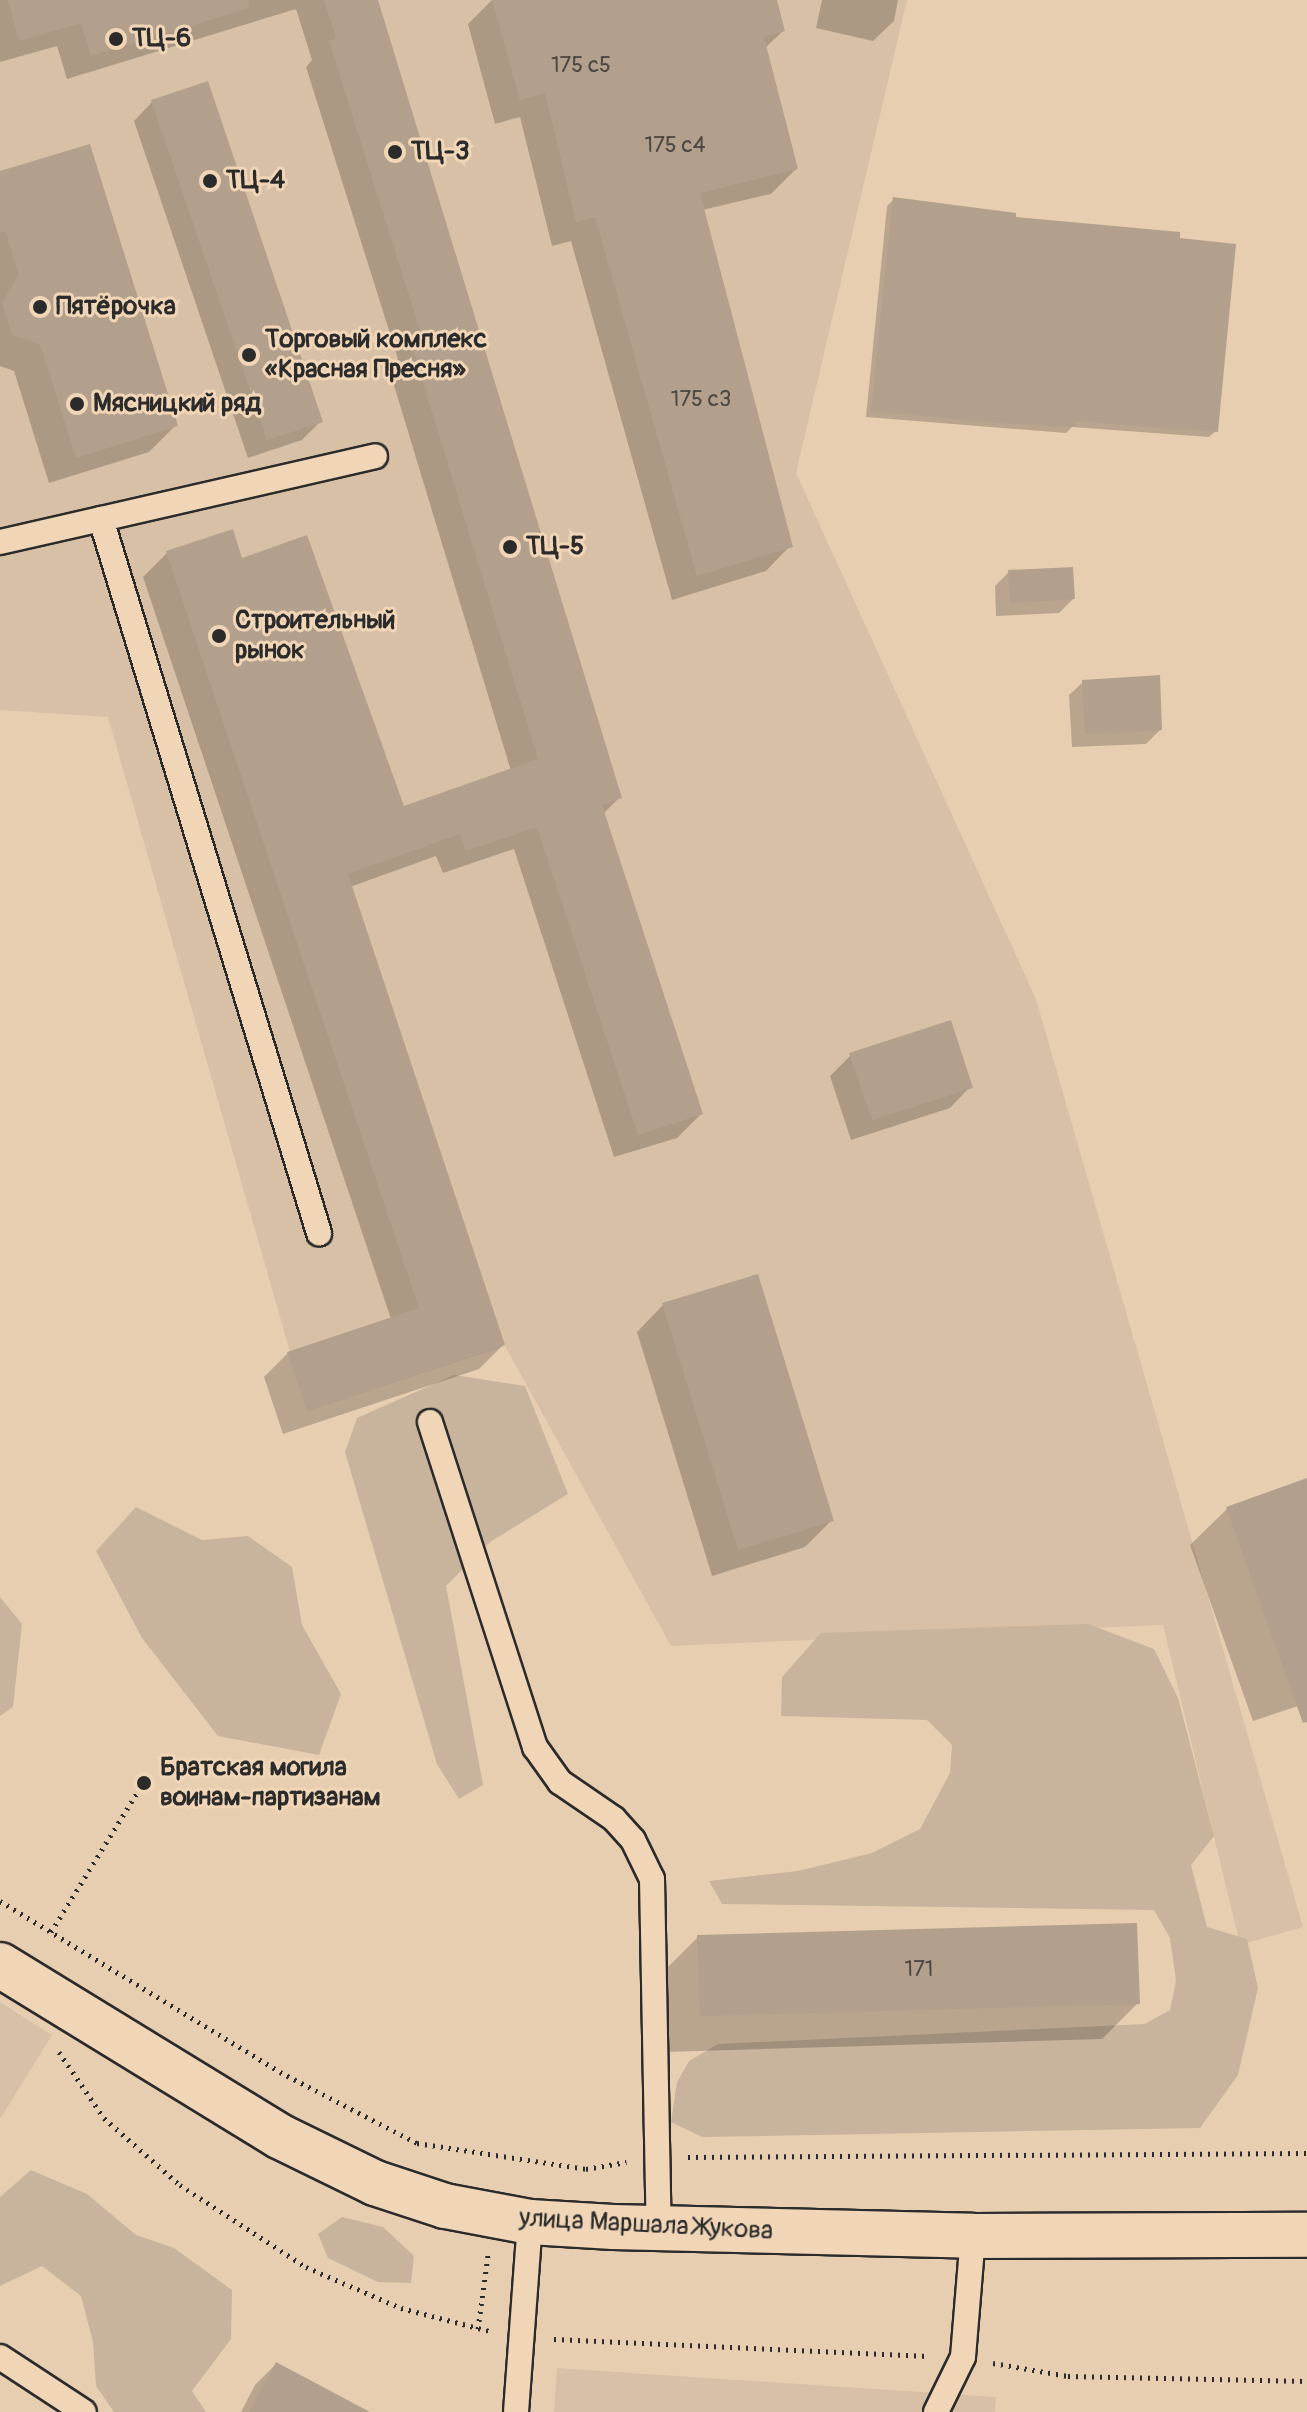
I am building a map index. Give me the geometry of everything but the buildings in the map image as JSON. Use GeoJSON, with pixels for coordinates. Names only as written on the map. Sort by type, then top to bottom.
{"type":"FeatureCollection","features":[{"type":"Feature","properties":{"kind":"main road","name":"улица Маршала Жукова"},"geometry":{"type":"LineString","coordinates":[[0,1965],[224,2106],[313,2154],[411,2196],[530,2222],[973,2236],[1307,2235]]}},
{"type":"Feature","properties":{"kind":"lane"},"geometry":{"type":"LineString","coordinates":[[0,542],[375,456]]}},
{"type":"Feature","properties":{"kind":"lane"},"geometry":{"type":"LineString","coordinates":[[101,519],[319,1233]]}},
{"type":"Feature","properties":{"kind":"lane"},"geometry":{"type":"LineString","coordinates":[[430,1422],[535,1747],[560,1782],[614,1819],[633,1840],[652,1879],[659,2228]]}},
{"type":"Feature","properties":{"kind":"lane"},"geometry":{"type":"LineString","coordinates":[[516,2412],[530,2222]]}},
{"type":"Feature","properties":{"kind":"lane"},"geometry":{"type":"LineString","coordinates":[[936,2412],[963,2357],[973,2236]]}},
{"type":"Feature","properties":{"kind":"lane"},"geometry":{"type":"LineString","coordinates":[[0,2357],[84,2412]]}},
{"type":"Feature","properties":{"kind":"path"},"geometry":{"type":"LineString","coordinates":[[51,1932],[140,1788]]}},
{"type":"Feature","properties":{"kind":"path"},"geometry":{"type":"LineString","coordinates":[[52,2040],[104,2118],[180,2185],[306,2267],[401,2308],[478,2329],[521,2337],[963,2357],[1068,2376],[1307,2381]]}},
{"type":"Feature","properties":{"kind":"path"},"geometry":{"type":"LineString","coordinates":[[478,2329],[490,2244]]}},
{"type":"Feature","properties":{"kind":"shaded area"},"geometry":{"type":"Polygon","coordinates":[[[0,0],[907,0],[796,473],[1036,999],[1303,1927],[1240,1945],[1163,1625],[671,1646],[505,1346],[307,1411],[108,717],[0,710],[0,0]]]}},
{"type":"Feature","properties":{"kind":"shaded area"},"geometry":{"type":"Polygon","coordinates":[[[454,1375],[525,1386],[568,1494],[490,1542],[446,1586],[483,1785],[459,1799],[437,1764],[345,1452],[357,1418],[454,1375]]]}},
{"type":"Feature","properties":{"kind":"shaded area"},"geometry":{"type":"Polygon","coordinates":[[[136,1507],[202,1540],[248,1536],[292,1567],[302,1625],[341,1694],[319,1755],[218,1736],[142,1638],[96,1551],[136,1507]]]}},
{"type":"Feature","properties":{"kind":"shaded area"},"geometry":{"type":"Polygon","coordinates":[[[0,1597],[22,1624],[13,1707],[0,1716],[0,1597]]]}},
{"type":"Feature","properties":{"kind":"shaded area"},"geometry":{"type":"Polygon","coordinates":[[[1088,1624],[1154,1649],[1178,1698],[1214,1836],[1191,1865],[1207,1927],[1247,1939],[1258,1988],[1238,2075],[1200,2128],[702,2137],[671,2122],[677,2082],[689,2061],[718,2044],[1145,2024],[1170,2010],[1176,1981],[1170,1938],[1154,1910],[722,1904],[709,1881],[798,1871],[872,1853],[920,1829],[950,1773],[952,1745],[927,1720],[781,1716],[782,1677],[821,1633],[1088,1624]]]}},
{"type":"Feature","properties":{"kind":"shaded area"},"geometry":{"type":"Polygon","coordinates":[[[0,2002],[52,2035],[0,2119],[0,2002]]]}},
{"type":"Feature","properties":{"kind":"shaded area"},"geometry":{"type":"Polygon","coordinates":[[[31,2170],[87,2194],[136,2235],[174,2248],[232,2290],[231,2339],[192,2391],[206,2412],[114,2412],[96,2386],[93,2342],[81,2296],[42,2266],[0,2286],[0,2197],[31,2170]]]}},
{"type":"Feature","properties":{"kind":"shaded area"},"geometry":{"type":"Polygon","coordinates":[[[342,2217],[383,2227],[414,2256],[411,2283],[378,2282],[328,2258],[318,2234],[342,2217]]]}},
{"type":"Feature","properties":{"kind":"shaded area"},"geometry":{"type":"Polygon","coordinates":[[[557,2368],[996,2397],[995,2412],[554,2412],[557,2368]]]}},
{"type":"Feature","properties":{"kind":"place","name":"ТЦ-6"},"geometry":{"type":"Point","coordinates":[116,39]}},
{"type":"Feature","properties":{"kind":"place","name":"ТЦ-3"},"geometry":{"type":"Point","coordinates":[395,152]}},
{"type":"Feature","properties":{"kind":"place","name":"ТЦ-4"},"geometry":{"type":"Point","coordinates":[210,181]}},
{"type":"Feature","properties":{"kind":"place","name":"Пятёрочка"},"geometry":{"type":"Point","coordinates":[40,307]}},
{"type":"Feature","properties":{"kind":"place","name":"Торговый комплекс «Красная Пресня»"},"geometry":{"type":"Point","coordinates":[249,355]}},
{"type":"Feature","properties":{"kind":"place","name":"Мясницкий ряд"},"geometry":{"type":"Point","coordinates":[77,404]}},
{"type":"Feature","properties":{"kind":"place","name":"ТЦ-5"},"geometry":{"type":"Point","coordinates":[510,547]}},
{"type":"Feature","properties":{"kind":"place","name":"Строительный рынок"},"geometry":{"type":"Point","coordinates":[219,636]}},
{"type":"Feature","properties":{"kind":"place","name":"Братская могила воинам-партизанам"},"geometry":{"type":"Point","coordinates":[144,1783]}}]}
